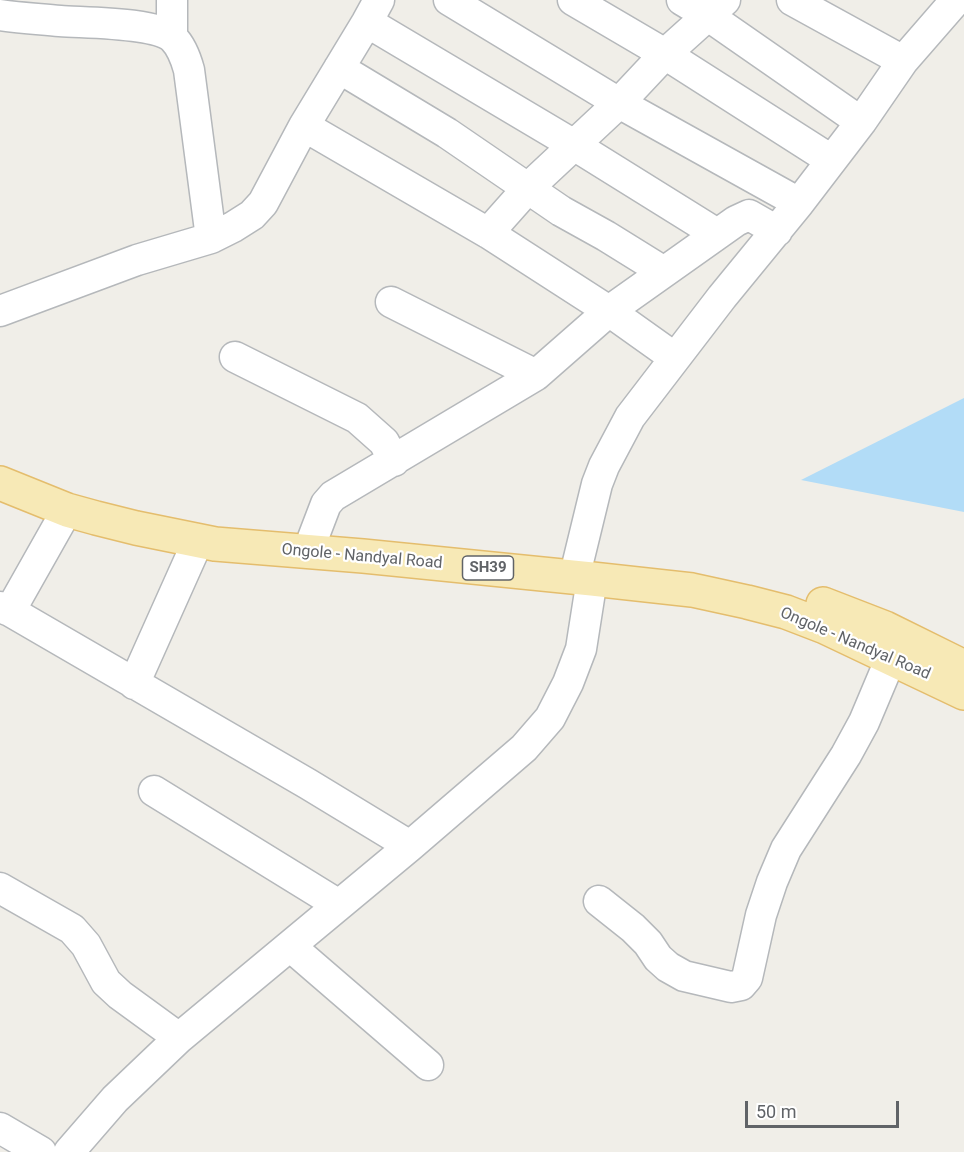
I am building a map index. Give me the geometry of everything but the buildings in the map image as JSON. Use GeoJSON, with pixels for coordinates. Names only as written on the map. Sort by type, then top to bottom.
{"type":"FeatureCollection","features":[{"type":"Feature","properties":{"kind":"main road","name":"Ongole - Nandyal Road"},"geometry":{"type":"LineString","coordinates":[[0,465],[71,494],[151,518],[202,527],[585,571],[747,602],[786,612],[815,623],[964,693]]}},
{"type":"Feature","properties":{"kind":"main road","name":"Ongole - Nandyal Road"},"geometry":{"type":"LineString","coordinates":[[0,483],[67,510],[198,541],[363,556],[585,571],[652,569],[741,580],[802,595],[885,628],[964,667]]}},
{"type":"Feature","properties":{"kind":"street"},"geometry":{"type":"LineString","coordinates":[[172,0],[172,37]]}},
{"type":"Feature","properties":{"kind":"street"},"geometry":{"type":"LineString","coordinates":[[449,0],[619,102],[799,203]]}},
{"type":"Feature","properties":{"kind":"street"},"geometry":{"type":"LineString","coordinates":[[573,0],[665,54],[831,160]]}},
{"type":"Feature","properties":{"kind":"street"},"geometry":{"type":"LineString","coordinates":[[682,0],[716,7],[861,122]]}},
{"type":"Feature","properties":{"kind":"street"},"geometry":{"type":"LineString","coordinates":[[792,0],[903,61]]}},
{"type":"Feature","properties":{"kind":"street"},"geometry":{"type":"LineString","coordinates":[[69,1152],[115,1099],[179,1038],[524,748],[549,718],[568,683],[581,649],[585,571],[597,484],[626,426],[722,297],[777,231],[861,122],[903,61],[956,0]]}},
{"type":"Feature","properties":{"kind":"street"},"geometry":{"type":"LineString","coordinates":[[488,233],[528,188],[716,7]]}},
{"type":"Feature","properties":{"kind":"street"},"geometry":{"type":"LineString","coordinates":[[0,311],[137,260],[211,238],[252,215],[263,203],[304,126],[373,11],[574,145],[717,234]]}},
{"type":"Feature","properties":{"kind":"street"},"geometry":{"type":"LineString","coordinates":[[0,15],[138,26],[156,29],[172,37],[185,55],[189,70],[211,238]]}},
{"type":"Feature","properties":{"kind":"street"},"geometry":{"type":"LineString","coordinates":[[339,68],[447,133],[561,211],[664,272]]}},
{"type":"Feature","properties":{"kind":"street"},"geometry":{"type":"LineString","coordinates":[[304,126],[488,233],[609,311],[675,358]]}},
{"type":"Feature","properties":{"kind":"street"},"geometry":{"type":"LineString","coordinates":[[313,538],[326,504],[333,496],[549,363],[609,311],[736,221],[749,215],[777,231]]}},
{"type":"Feature","properties":{"kind":"street"},"geometry":{"type":"LineString","coordinates":[[391,302],[549,363]]}},
{"type":"Feature","properties":{"kind":"street"},"geometry":{"type":"LineString","coordinates":[[235,357],[357,418],[384,442],[394,460]]}},
{"type":"Feature","properties":{"kind":"street"},"geometry":{"type":"LineString","coordinates":[[67,510],[5,609],[308,784],[410,846]]}},
{"type":"Feature","properties":{"kind":"street"},"geometry":{"type":"LineString","coordinates":[[134,684],[198,541]]}},
{"type":"Feature","properties":{"kind":"street"},"geometry":{"type":"LineString","coordinates":[[599,901],[633,928],[668,967],[684,976],[731,987],[741,985],[747,978],[771,882],[786,849],[846,755],[868,713],[891,658]]}},
{"type":"Feature","properties":{"kind":"street"},"geometry":{"type":"LineString","coordinates":[[154,791],[339,905]]}},
{"type":"Feature","properties":{"kind":"street"},"geometry":{"type":"LineString","coordinates":[[0,888],[72,929],[86,945],[106,982],[179,1038]]}},
{"type":"Feature","properties":{"kind":"street"},"geometry":{"type":"LineString","coordinates":[[290,946],[428,1065]]}},
{"type":"Feature","properties":{"kind":"street"},"geometry":{"type":"LineString","coordinates":[[0,1128],[42,1152]]}},
{"type":"Feature","properties":{"kind":"water"},"geometry":{"type":"Polygon","coordinates":[[[964,398],[964,512],[801,480],[964,398]]]}}]}
